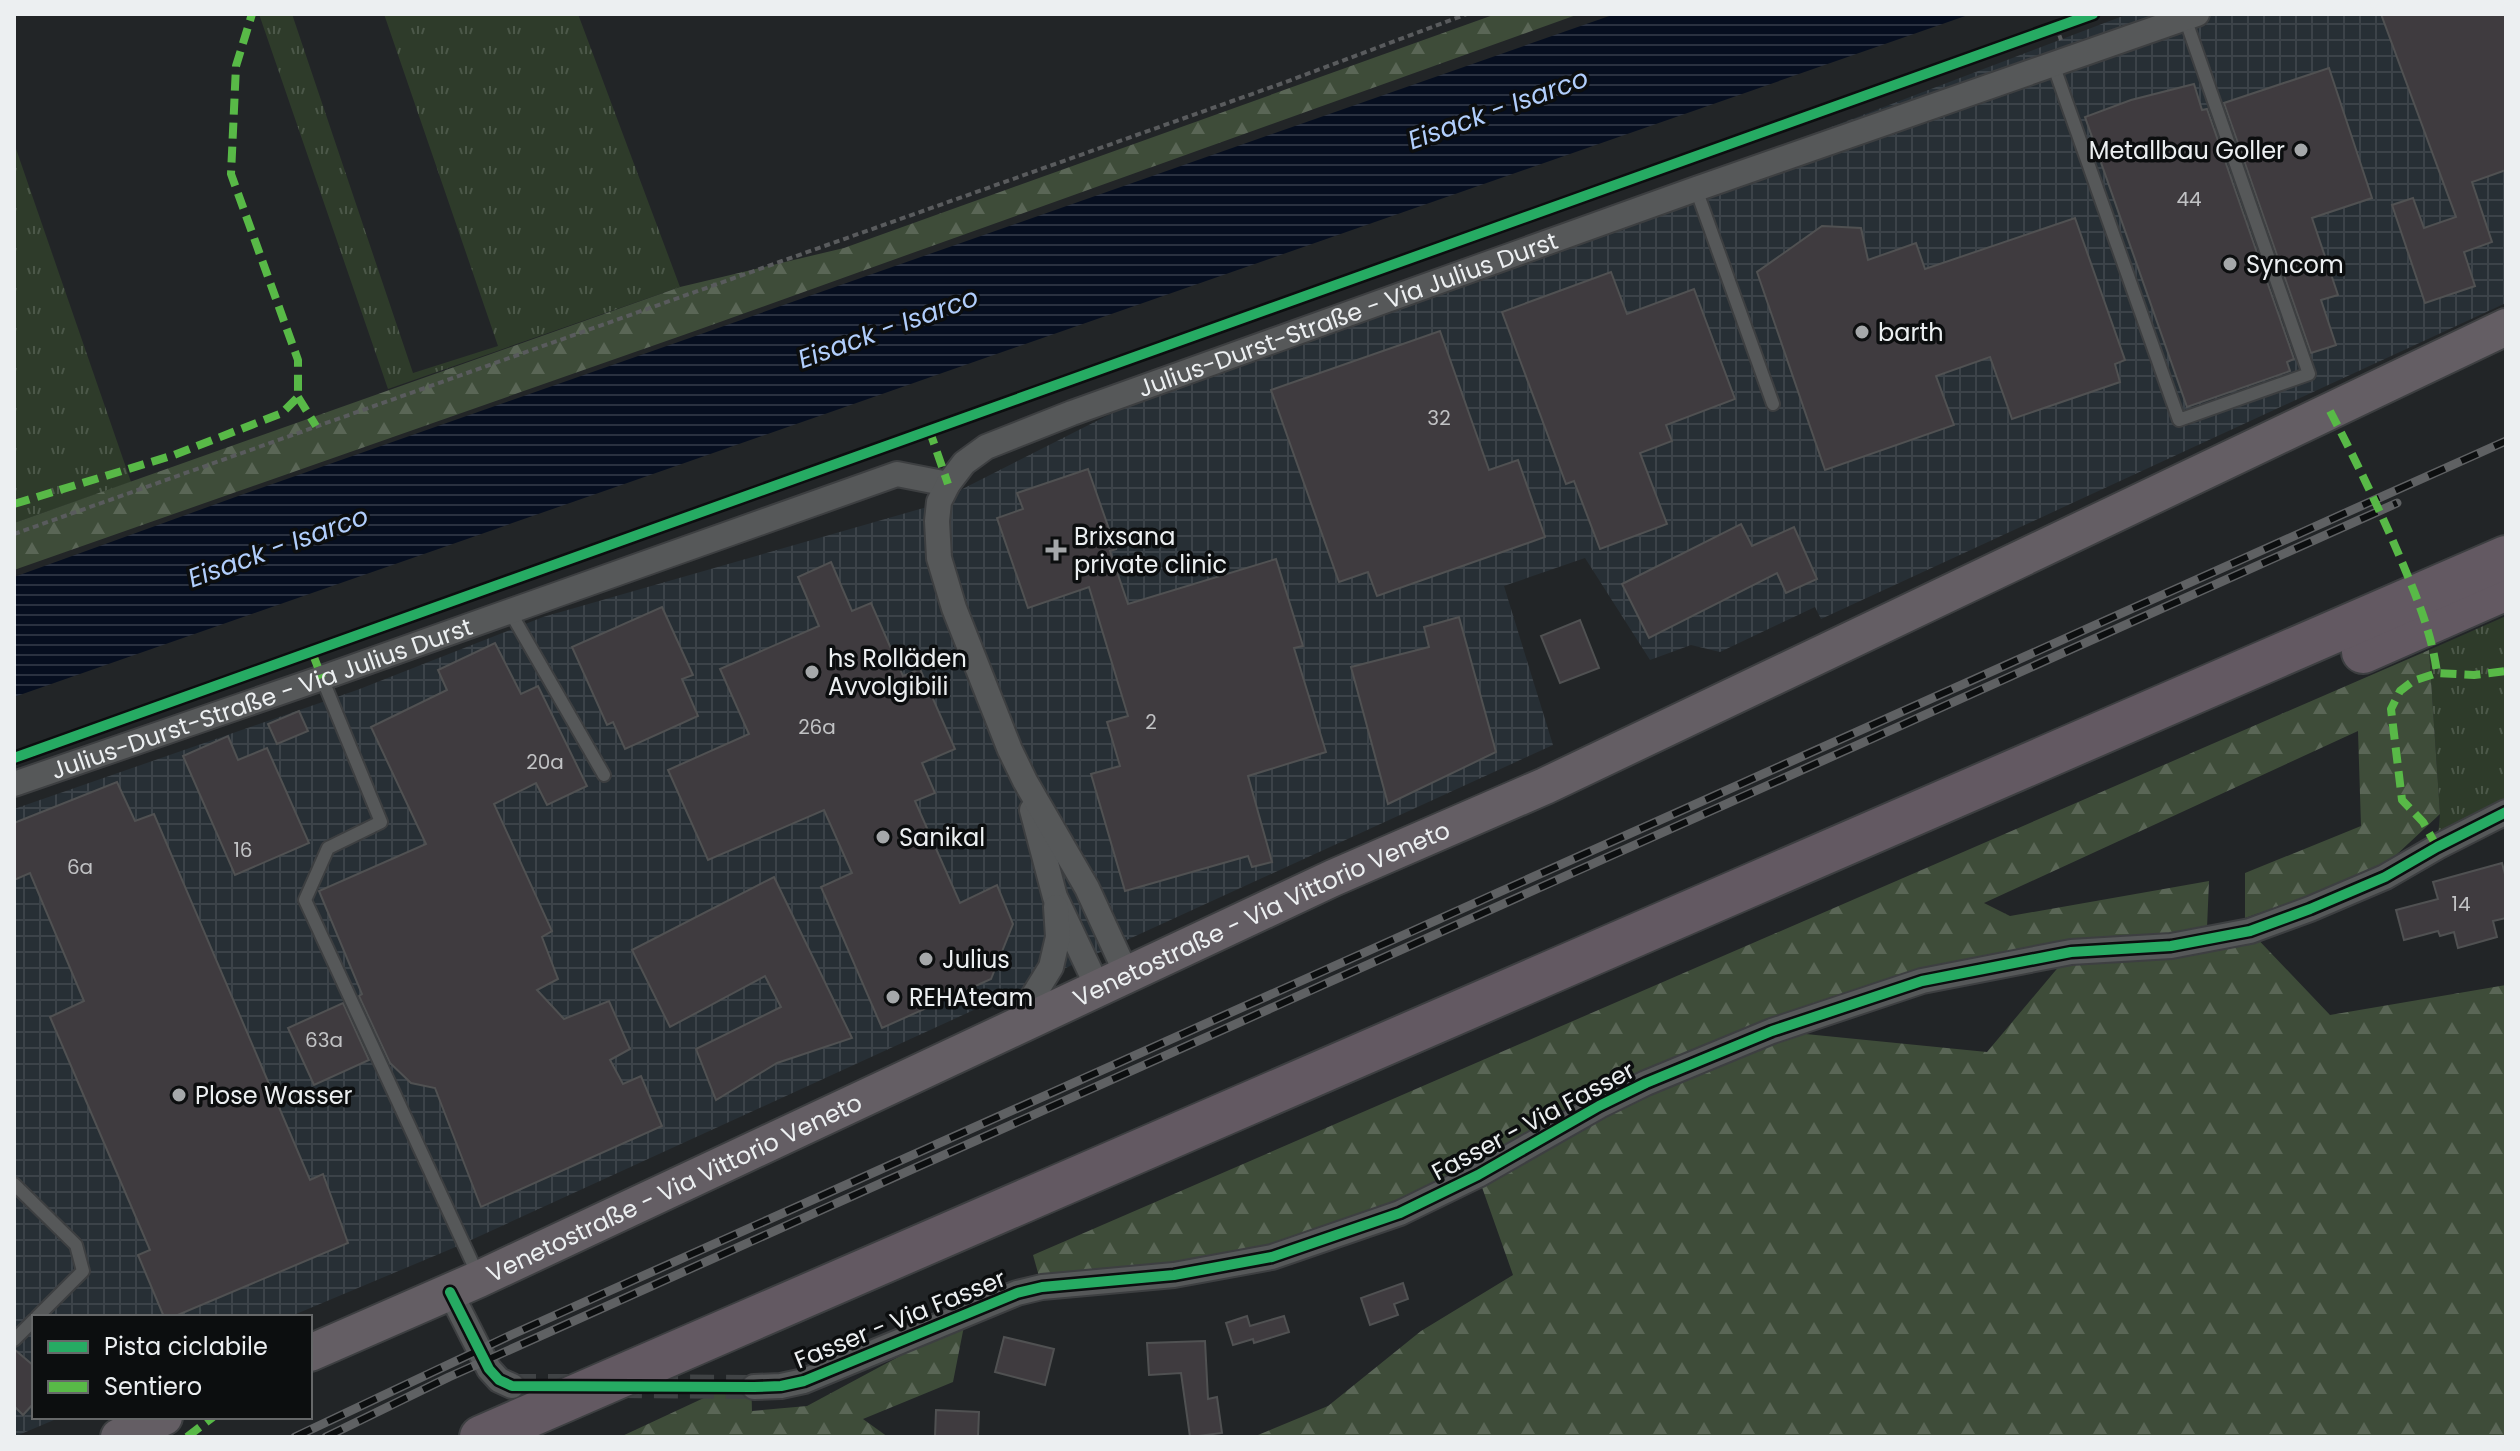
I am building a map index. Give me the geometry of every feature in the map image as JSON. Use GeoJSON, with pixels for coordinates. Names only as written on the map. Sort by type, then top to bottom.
{"type":"FeatureCollection","features":[{"type":"Feature","properties":{"kind":"highway"},"geometry":{"type":"LineString","coordinates":[[481,1437],[2506,557]]}},
{"type":"Feature","properties":{"kind":"highway"},"geometry":{"type":"LineString","coordinates":[[552,1437],[2506,589]]}},
{"type":"Feature","properties":{"kind":"main road","name":"Venetostraße - Via Vittorio Veneto"},"geometry":{"type":"LineString","coordinates":[[312,1352],[464,1285],[1333,878],[1545,786],[2506,327]]}},
{"type":"Feature","properties":{"kind":"main road"},"geometry":{"type":"LineString","coordinates":[[119,1437],[160,1419]]}},
{"type":"Feature","properties":{"kind":"street","name":"Julius-Durst-Straße - Via Julius Durst"},"geometry":{"type":"LineString","coordinates":[[14,784],[897,474],[948,484],[964,463],[1000,441],[1696,189],[2191,16]]}},
{"type":"Feature","properties":{"kind":"street"},"geometry":{"type":"LineString","coordinates":[[948,484],[939,502],[937,521],[939,558],[954,608],[1025,781],[1087,888],[1113,981]]}},
{"type":"Feature","properties":{"kind":"street"},"geometry":{"type":"LineString","coordinates":[[1013,1029],[1051,967],[1058,937],[1055,897],[1025,781]]}},
{"type":"Feature","properties":{"kind":"street","name":"Fasser - Via Fasser"},"geometry":{"type":"LineString","coordinates":[[754,1387],[804,1381],[1017,1293],[1042,1287],[1174,1275],[1272,1257],[1400,1213],[1478,1175],[1611,1100],[1772,1031],[1922,981],[2071,952],[2171,946],[2250,931],[2385,877],[2506,812]]}},
{"type":"Feature","properties":{"kind":"street"},"geometry":{"type":"LineString","coordinates":[[1055,897],[1113,981]]}},
{"type":"Feature","properties":{"kind":"street"},"geometry":{"type":"LineString","coordinates":[[464,1285],[489,1369],[499,1380],[512,1386]]}},
{"type":"Feature","properties":{"kind":"lane"},"geometry":{"type":"LineString","coordinates":[[2053,64],[2087,141],[2179,420],[2309,374],[2191,16]]}},
{"type":"Feature","properties":{"kind":"lane"},"geometry":{"type":"LineString","coordinates":[[1696,189],[1773,404]]}},
{"type":"Feature","properties":{"kind":"lane"},"geometry":{"type":"LineString","coordinates":[[509,610],[604,775]]}},
{"type":"Feature","properties":{"kind":"lane"},"geometry":{"type":"LineString","coordinates":[[322,678],[381,822],[328,848],[305,900],[341,980],[464,1285]]}},
{"type":"Feature","properties":{"kind":"lane"},"geometry":{"type":"LineString","coordinates":[[14,1184],[76,1245],[83,1271],[38,1315]]}},
{"type":"Feature","properties":{"kind":"lane"},"geometry":{"type":"LineString","coordinates":[[14,1340],[32,1321]]}},
{"type":"Feature","properties":{"kind":"path"},"geometry":{"type":"LineString","coordinates":[[14,534],[1268,89],[1467,14]]}},
{"type":"Feature","properties":{"kind":"path"},"geometry":{"type":"LineString","coordinates":[[2041,31],[2068,22]]}},
{"type":"Feature","properties":{"kind":"shaded area"},"geometry":{"type":"Polygon","coordinates":[[[2128,14],[2506,14],[2506,303],[1821,619],[1815,607],[1720,652],[1691,645],[1650,660],[1585,558],[1504,586],[1553,745],[458,1246],[294,1315],[32,1315],[32,1419],[56,1419],[14,1437],[14,809],[357,690],[543,617],[927,507],[1211,363],[2128,14]]]}},
{"type":"Feature","properties":{"kind":"green space"},"geometry":{"type":"Polygon","coordinates":[[[259,14],[292,14],[413,373],[498,346],[384,14],[578,14],[680,287],[388,389],[259,14]]]}},
{"type":"Feature","properties":{"kind":"green space"},"geometry":{"type":"Polygon","coordinates":[[[1496,14],[1579,14],[692,332],[14,570],[14,523],[680,287],[844,248],[1496,14]]]}},
{"type":"Feature","properties":{"kind":"green space"},"geometry":{"type":"Polygon","coordinates":[[[14,143],[131,482],[14,523],[14,143]]]}},
{"type":"Feature","properties":{"kind":"green space"},"geometry":{"type":"Polygon","coordinates":[[[2506,616],[2506,810],[2437,847],[2440,814],[2429,650],[2506,616]]]}},
{"type":"Feature","properties":{"kind":"green space"},"geometry":{"type":"Polygon","coordinates":[[[2429,650],[2440,814],[2378,872],[2245,918],[2245,873],[2361,826],[2358,731],[1984,903],[2010,916],[2209,881],[2207,928],[2071,950],[1775,1031],[1987,1052],[2071,952],[2250,931],[2330,1015],[2506,985],[2506,1437],[1253,1437],[1328,1406],[1421,1331],[1513,1275],[1478,1176],[1272,1257],[1042,1287],[1033,1255],[2429,650]]]}},
{"type":"Feature","properties":{"kind":"green space"},"geometry":{"type":"Polygon","coordinates":[[[965,1321],[953,1382],[863,1419],[888,1437],[620,1437],[751,1376],[752,1411],[807,1406],[965,1321]]]}},
{"type":"Feature","properties":{"kind":"water","name":"Eisack - Isarco"},"geometry":{"type":"Polygon","coordinates":[[[1615,14],[1971,14],[14,697],[14,577],[1615,14]]]}},
{"type":"Feature","properties":{"kind":"building"},"geometry":{"type":"Polygon","coordinates":[[[2381,14],[2506,14],[2506,170],[2472,182],[2492,242],[2464,252],[2475,286],[2425,303],[2392,205],[2413,198],[2424,228],[2456,217],[2381,14]]]}},
{"type":"Feature","properties":{"kind":"building","name":"Metallbau Goller"},"geometry":{"type":"Polygon","coordinates":[[[2329,68],[2372,198],[2312,218],[2338,295],[2321,300],[2336,345],[2311,353],[2224,103],[2329,68]]]}},
{"type":"Feature","properties":{"kind":"building","name":"Syncom"},"geometry":{"type":"Polygon","coordinates":[[[2194,84],[2202,110],[2207,109],[2294,359],[2287,362],[2290,371],[2187,407],[2085,117],[2131,100],[2194,84]]]}},
{"type":"Feature","properties":{"kind":"building"},"geometry":{"type":"Polygon","coordinates":[[[2075,218],[2125,360],[2115,364],[2120,382],[2012,419],[1990,357],[1936,376],[1954,425],[1825,470],[1757,272],[1822,226],[1861,228],[1868,260],[1916,243],[1925,269],[2075,218]]]}},
{"type":"Feature","properties":{"kind":"building"},"geometry":{"type":"Polygon","coordinates":[[[1611,272],[1627,314],[1694,289],[1735,399],[1666,425],[1672,441],[1640,453],[1667,524],[1600,549],[1574,481],[1566,484],[1502,312],[1611,272]]]}},
{"type":"Feature","properties":{"kind":"building"},"geometry":{"type":"Polygon","coordinates":[[[1440,331],[1489,470],[1518,460],[1545,537],[1377,596],[1368,572],[1339,582],[1271,390],[1440,331]]]}},
{"type":"Feature","properties":{"kind":"building"},"geometry":{"type":"Polygon","coordinates":[[[1088,469],[1116,549],[1110,551],[1128,604],[1276,559],[1303,646],[1294,648],[1326,752],[1248,776],[1272,862],[1252,867],[1248,856],[1125,891],[1091,774],[1120,766],[1107,722],[1128,716],[1089,587],[1028,608],[997,518],[1023,509],[1017,493],[1088,469]]]}},
{"type":"Feature","properties":{"kind":"building"},"geometry":{"type":"Polygon","coordinates":[[[1741,524],[1752,546],[1794,527],[1817,579],[1786,593],[1777,573],[1649,638],[1622,584],[1741,524]]]}},
{"type":"Feature","properties":{"kind":"building"},"geometry":{"type":"Polygon","coordinates":[[[831,562],[852,611],[871,603],[903,676],[920,669],[955,749],[922,763],[935,793],[915,801],[960,903],[997,885],[1013,924],[991,979],[882,1028],[821,887],[852,873],[824,810],[708,860],[668,770],[749,734],[720,669],[819,626],[798,577],[831,562]]]}},
{"type":"Feature","properties":{"kind":"building"},"geometry":{"type":"Polygon","coordinates":[[[662,607],[693,675],[682,679],[698,716],[625,749],[613,722],[607,725],[572,647],[662,607]]]}},
{"type":"Feature","properties":{"kind":"building"},"geometry":{"type":"Polygon","coordinates":[[[1459,617],[1496,752],[1388,804],[1351,667],[1429,647],[1424,627],[1459,617]]]}},
{"type":"Feature","properties":{"kind":"building"},"geometry":{"type":"Polygon","coordinates":[[[1580,620],[1599,668],[1560,683],[1541,636],[1580,620]]]}},
{"type":"Feature","properties":{"kind":"building"},"geometry":{"type":"Polygon","coordinates":[[[495,643],[521,694],[538,686],[587,786],[547,805],[536,783],[494,804],[552,931],[542,937],[558,979],[537,990],[564,1019],[609,1001],[630,1049],[610,1060],[623,1084],[641,1076],[662,1126],[481,1207],[435,1088],[411,1083],[390,1063],[359,996],[362,994],[319,891],[426,844],[371,727],[447,690],[438,670],[495,643]]]}},
{"type":"Feature","properties":{"kind":"building"},"geometry":{"type":"Polygon","coordinates":[[[299,711],[308,731],[277,744],[268,724],[299,711]]]}},
{"type":"Feature","properties":{"kind":"building"},"geometry":{"type":"Polygon","coordinates":[[[228,736],[238,760],[267,748],[309,843],[235,875],[183,756],[228,736]]]}},
{"type":"Feature","properties":{"kind":"building","name":"Plose Wasser"},"geometry":{"type":"Polygon","coordinates":[[[117,782],[135,821],[154,814],[310,1180],[323,1174],[348,1243],[178,1315],[163,1315],[138,1255],[150,1250],[50,1017],[84,1001],[30,873],[14,880],[14,823],[117,782]]]}},
{"type":"Feature","properties":{"kind":"building"},"geometry":{"type":"Polygon","coordinates":[[[2502,863],[2506,878],[2506,918],[2493,921],[2497,937],[2458,948],[2454,932],[2440,936],[2438,931],[2404,940],[2396,910],[2438,899],[2433,882],[2502,863]]]}},
{"type":"Feature","properties":{"kind":"building"},"geometry":{"type":"Polygon","coordinates":[[[774,877],[852,1038],[777,1063],[716,1100],[696,1049],[781,1007],[765,976],[670,1027],[632,950],[774,877]]]}},
{"type":"Feature","properties":{"kind":"building"},"geometry":{"type":"Polygon","coordinates":[[[343,1003],[369,1060],[314,1085],[288,1028],[343,1003]]]}},
{"type":"Feature","properties":{"kind":"building"},"geometry":{"type":"Polygon","coordinates":[[[1403,1283],[1408,1299],[1394,1304],[1398,1315],[1370,1325],[1361,1298],[1403,1283]]]}},
{"type":"Feature","properties":{"kind":"building"},"geometry":{"type":"Polygon","coordinates":[[[1247,1316],[1250,1326],[1284,1316],[1289,1332],[1254,1343],[1253,1339],[1233,1345],[1226,1323],[1247,1316]]]}},
{"type":"Feature","properties":{"kind":"building"},"geometry":{"type":"Polygon","coordinates":[[[1004,1337],[1054,1349],[1045,1385],[995,1372],[1004,1337]]]}},
{"type":"Feature","properties":{"kind":"building"},"geometry":{"type":"Polygon","coordinates":[[[1205,1341],[1208,1399],[1217,1397],[1222,1433],[1190,1437],[1181,1373],[1149,1375],[1147,1343],[1205,1341]]]}},
{"type":"Feature","properties":{"kind":"building"},"geometry":{"type":"Polygon","coordinates":[[[14,1349],[32,1364],[32,1405],[23,1415],[14,1406],[14,1349]]]}},
{"type":"Feature","properties":{"kind":"building"},"geometry":{"type":"Polygon","coordinates":[[[936,1410],[979,1412],[978,1437],[935,1437],[936,1410]]]}},
{"type":"Feature","properties":{"kind":"tunnel"},"geometry":{"type":"LineString","coordinates":[[512,1386],[577,1386]]}},
{"type":"Feature","properties":{"kind":"tunnel"},"geometry":{"type":"LineString","coordinates":[[618,1386],[754,1387]]}},
{"type":"Feature","properties":{"kind":"railway"},"geometry":{"type":"LineString","coordinates":[[295,1437],[511,1335],[2506,441]]}},
{"type":"Feature","properties":{"kind":"railway"},"geometry":{"type":"LineString","coordinates":[[326,1437],[449,1377],[2397,503]]}},
{"type":"Feature","properties":{"kind":"marked path"},"geometry":{"type":"LineString","coordinates":[[14,504],[174,455],[282,413],[298,397],[298,360],[231,174],[236,66],[252,14]]}},
{"type":"Feature","properties":{"kind":"marked path"},"geometry":{"type":"LineString","coordinates":[[298,397],[316,426]]}},
{"type":"Feature","properties":{"kind":"marked path"},"geometry":{"type":"LineString","coordinates":[[2330,411],[2408,576],[2428,630],[2437,673]]}},
{"type":"Feature","properties":{"kind":"marked path"},"geometry":{"type":"LineString","coordinates":[[929,429],[948,484]]}},
{"type":"Feature","properties":{"kind":"marked path"},"geometry":{"type":"LineString","coordinates":[[312,652],[322,678]]}},
{"type":"Feature","properties":{"kind":"marked path"},"geometry":{"type":"LineString","coordinates":[[2437,847],[2423,822],[2402,800],[2391,709],[2400,691],[2413,681],[2437,673],[2474,675],[2506,671]]}},
{"type":"Feature","properties":{"kind":"marked path"},"geometry":{"type":"LineString","coordinates":[[187,1437],[210,1419]]}},
{"type":"Feature","properties":{"kind":"cycle path"},"geometry":{"type":"LineString","coordinates":[[14,758],[2093,14]]}},
{"type":"Feature","properties":{"kind":"cycle path"},"geometry":{"type":"LineString","coordinates":[[450,1292],[489,1369],[499,1380],[512,1386],[754,1387],[804,1381],[1017,1293],[1042,1287],[1174,1275],[1272,1257],[1400,1213],[1478,1175],[1599,1106],[1646,1083],[1772,1031],[1922,981],[2071,952],[2171,946],[2250,931],[2385,877],[2506,812]]}},
{"type":"Feature","properties":{"kind":"place","name":"Metallbau Goller"},"geometry":{"type":"Point","coordinates":[2301,150]}},
{"type":"Feature","properties":{"kind":"place","name":"Syncom"},"geometry":{"type":"Point","coordinates":[2230,264]}},
{"type":"Feature","properties":{"kind":"place","name":"barth"},"geometry":{"type":"Point","coordinates":[1862,332]}},
{"type":"Feature","properties":{"kind":"place","name":"Brixsana private clinic"},"geometry":{"type":"Point","coordinates":[1056,550]}},
{"type":"Feature","properties":{"kind":"place","name":"hs Rolläden Avvolgibili"},"geometry":{"type":"Point","coordinates":[812,672]}},
{"type":"Feature","properties":{"kind":"place","name":"Sanikal"},"geometry":{"type":"Point","coordinates":[883,837]}},
{"type":"Feature","properties":{"kind":"place","name":"Julius"},"geometry":{"type":"Point","coordinates":[926,959]}},
{"type":"Feature","properties":{"kind":"place","name":"REHAteam"},"geometry":{"type":"Point","coordinates":[893,997]}},
{"type":"Feature","properties":{"kind":"place","name":"Plose Wasser"},"geometry":{"type":"Point","coordinates":[179,1095]}}]}
